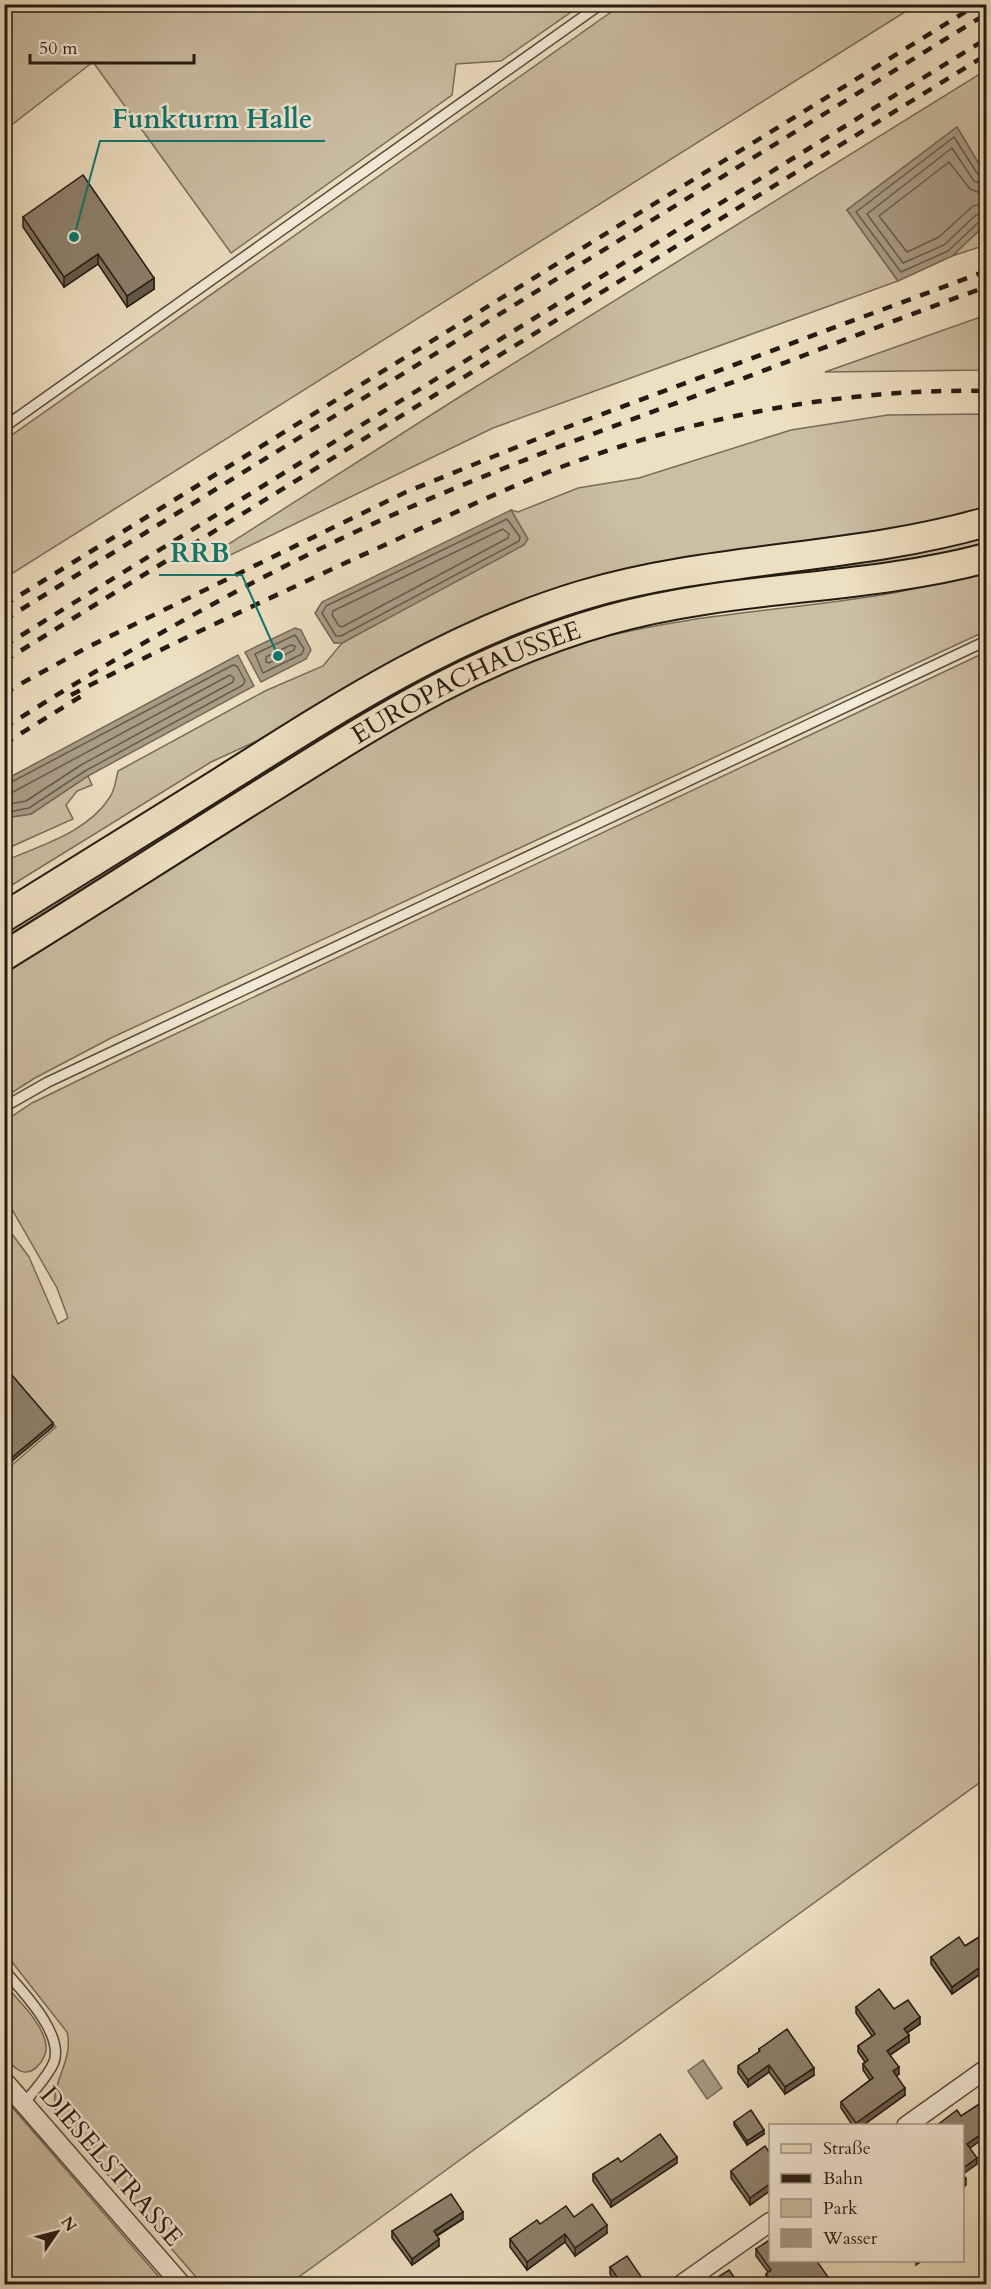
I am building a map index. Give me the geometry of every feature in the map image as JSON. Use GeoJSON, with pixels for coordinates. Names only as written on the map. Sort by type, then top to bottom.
{"type":"FeatureCollection","features":[{"type":"Feature","properties":{"kind":"main road","name":"EUROPACHAUSSEE"},"geometry":{"type":"LineString","coordinates":[[4,917],[370,689],[475,633],[531,611],[586,594],[669,574],[896,542],[987,522]]}},
{"type":"Feature","properties":{"kind":"main road","name":"EUROPACHAUSSEE"},"geometry":{"type":"LineString","coordinates":[[4,956],[390,713],[479,666],[522,648],[609,620],[665,607],[896,577],[987,558]]}},
{"type":"Feature","properties":{"kind":"street"},"geometry":{"type":"LineString","coordinates":[[909,2124],[987,2069]]}},
{"type":"Feature","properties":{"kind":"street","name":"DIESELSTRASSE"},"geometry":{"type":"LineString","coordinates":[[4,2081],[181,2284]]}},
{"type":"Feature","properties":{"kind":"street"},"geometry":{"type":"LineString","coordinates":[[681,2284],[769,2223]]}},
{"type":"Feature","properties":{"kind":"lane"},"geometry":{"type":"LineString","coordinates":[[4,427],[601,4]]}},
{"type":"Feature","properties":{"kind":"lane"},"geometry":{"type":"LineString","coordinates":[[4,1107],[87,1064],[987,641]]}},
{"type":"Feature","properties":{"kind":"lane"},"geometry":{"type":"LineString","coordinates":[[4,1970],[40,2015],[53,2038],[55,2049],[54,2061],[24,2104]]}},
{"type":"Feature","properties":{"kind":"green space"},"geometry":{"type":"Polygon","coordinates":[[[5,4],[581,5],[501,61],[456,64],[452,95],[231,253],[93,62],[5,130],[5,4]]]}},
{"type":"Feature","properties":{"kind":"green space"},"geometry":{"type":"Polygon","coordinates":[[[621,5],[916,5],[5,578],[5,440],[621,5]]]}},
{"type":"Feature","properties":{"kind":"green space"},"geometry":{"type":"Polygon","coordinates":[[[986,70],[986,176],[957,127],[847,210],[898,281],[493,428],[216,562],[213,554],[453,401],[986,70]]]}},
{"type":"Feature","properties":{"kind":"green space"},"geometry":{"type":"Polygon","coordinates":[[[986,224],[986,245],[952,256],[986,224]]]}},
{"type":"Feature","properties":{"kind":"green space"},"geometry":{"type":"Polygon","coordinates":[[[986,315],[986,370],[825,372],[986,315]]]}},
{"type":"Feature","properties":{"kind":"green space"},"geometry":{"type":"Polygon","coordinates":[[[986,414],[986,512],[897,532],[816,539],[679,562],[411,655],[259,740],[211,762],[12,885],[5,884],[5,861],[48,843],[89,820],[112,794],[118,771],[265,691],[323,666],[342,643],[527,538],[511,510],[518,512],[578,488],[639,478],[791,430],[888,415],[986,414]]]}},
{"type":"Feature","properties":{"kind":"green space"},"geometry":{"type":"Polygon","coordinates":[[[986,538],[986,546],[553,628],[5,946],[5,937],[368,708],[436,669],[493,642],[544,622],[675,588],[898,557],[986,538]]]}},
{"type":"Feature","properties":{"kind":"green space"},"geometry":{"type":"Polygon","coordinates":[[[986,572],[986,631],[111,1038],[35,1078],[5,1097],[5,973],[384,735],[436,706],[516,667],[571,646],[600,638],[709,617],[893,593],[986,572]]]}},
{"type":"Feature","properties":{"kind":"green space"},"geometry":{"type":"Polygon","coordinates":[[[986,652],[986,1778],[289,2284],[202,2284],[58,2117],[55,2095],[67,2054],[67,2032],[5,1953],[5,1471],[56,1427],[5,1367],[4,1223],[29,1257],[58,1324],[68,1318],[57,1288],[5,1197],[5,1121],[32,1103],[118,1061],[986,652]]]}},
{"type":"Feature","properties":{"kind":"green space"},"geometry":{"type":"Polygon","coordinates":[[[88,776],[92,785],[77,791],[66,805],[73,819],[6,849],[5,818],[31,814],[88,776]]]}},
{"type":"Feature","properties":{"kind":"green space"},"geometry":{"type":"Polygon","coordinates":[[[4,1984],[29,2012],[44,2037],[46,2051],[44,2056],[38,2066],[28,2072],[15,2068],[5,2055],[4,1984]]]}},
{"type":"Feature","properties":{"kind":"green space"},"geometry":{"type":"Polygon","coordinates":[[[5,2099],[165,2284],[5,2284],[5,2099]]]}},
{"type":"Feature","properties":{"kind":"water"},"geometry":{"type":"Polygon","coordinates":[[[957,127],[986,176],[986,224],[952,256],[898,281],[847,210],[957,127]]]}},
{"type":"Feature","properties":{"kind":"water"},"geometry":{"type":"Polygon","coordinates":[[[511,510],[528,539],[524,545],[342,643],[334,643],[315,613],[322,602],[511,510]]]}},
{"type":"Feature","properties":{"kind":"water"},"geometry":{"type":"Polygon","coordinates":[[[295,628],[301,630],[311,650],[306,659],[261,682],[245,652],[295,628]]]}},
{"type":"Feature","properties":{"kind":"water"},"geometry":{"type":"Polygon","coordinates":[[[238,655],[254,686],[88,776],[31,814],[5,818],[5,781],[238,655]]]}},
{"type":"Feature","properties":{"kind":"water"},"geometry":{"type":"Polygon","coordinates":[[[703,2060],[722,2088],[707,2099],[688,2071],[703,2060]]]}},
{"type":"Feature","properties":{"kind":"building"},"geometry":{"type":"Polygon","coordinates":[[[83,175],[154,278],[127,296],[98,254],[64,277],[23,217],[83,175]]]}},
{"type":"Feature","properties":{"kind":"building"},"geometry":{"type":"Polygon","coordinates":[[[4,1366],[53,1423],[4,1464],[4,1366]]]}},
{"type":"Feature","properties":{"kind":"building"},"geometry":{"type":"Polygon","coordinates":[[[987,1932],[987,1962],[952,1987],[931,1957],[959,1937],[965,1946],[987,1932]]]}},
{"type":"Feature","properties":{"kind":"building"},"geometry":{"type":"Polygon","coordinates":[[[879,1989],[894,2009],[908,2000],[920,2017],[904,2029],[909,2035],[887,2051],[899,2067],[893,2071],[905,2088],[856,2123],[841,2102],[873,2078],[863,2064],[868,2060],[858,2046],[875,2034],[856,2007],[879,1989]]]}},
{"type":"Feature","properties":{"kind":"building"},"geometry":{"type":"Polygon","coordinates":[[[787,2029],[814,2068],[785,2087],[769,2065],[748,2080],[738,2066],[787,2029]]]}},
{"type":"Feature","properties":{"kind":"building"},"geometry":{"type":"Polygon","coordinates":[[[987,2099],[987,2130],[967,2144],[977,2158],[964,2167],[964,2124],[939,2124],[957,2110],[961,2116],[987,2099]]]}},
{"type":"Feature","properties":{"kind":"building"},"geometry":{"type":"Polygon","coordinates":[[[751,2110],[764,2130],[747,2141],[734,2122],[751,2110]]]}},
{"type":"Feature","properties":{"kind":"building"},"geometry":{"type":"Polygon","coordinates":[[[660,2134],[677,2157],[611,2201],[593,2174],[618,2158],[621,2162],[660,2134]]]}},
{"type":"Feature","properties":{"kind":"building"},"geometry":{"type":"Polygon","coordinates":[[[765,2146],[769,2152],[769,2184],[750,2198],[731,2171],[765,2146]]]}},
{"type":"Feature","properties":{"kind":"building"},"geometry":{"type":"Polygon","coordinates":[[[451,2194],[463,2212],[434,2231],[439,2239],[412,2259],[392,2231],[451,2194]]]}},
{"type":"Feature","properties":{"kind":"building"},"geometry":{"type":"Polygon","coordinates":[[[592,2204],[607,2225],[575,2248],[565,2234],[527,2262],[510,2239],[537,2220],[540,2224],[566,2206],[574,2217],[592,2204]]]}},
{"type":"Feature","properties":{"kind":"building"},"geometry":{"type":"Polygon","coordinates":[[[769,2240],[769,2262],[817,2262],[833,2284],[774,2284],[766,2274],[771,2270],[756,2249],[769,2240]]]}},
{"type":"Feature","properties":{"kind":"building"},"geometry":{"type":"Polygon","coordinates":[[[627,2256],[646,2284],[622,2284],[610,2267],[627,2256]]]}},
{"type":"Feature","properties":{"kind":"building"},"geometry":{"type":"Polygon","coordinates":[[[729,2270],[739,2284],[707,2284],[729,2270]]]}},
{"type":"Feature","properties":{"kind":"building"},"geometry":{"type":"Polygon","coordinates":[[[573,2277],[578,2284],[562,2284],[573,2277]]]}},
{"type":"Feature","properties":{"kind":"railway"},"geometry":{"type":"LineString","coordinates":[[4,605],[978,4]]}},
{"type":"Feature","properties":{"kind":"railway"},"geometry":{"type":"LineString","coordinates":[[4,620],[986,14]]}},
{"type":"Feature","properties":{"kind":"railway"},"geometry":{"type":"LineString","coordinates":[[4,646],[986,39]]}},
{"type":"Feature","properties":{"kind":"railway"},"geometry":{"type":"LineString","coordinates":[[4,661],[986,55]]}},
{"type":"Feature","properties":{"kind":"railway"},"geometry":{"type":"LineString","coordinates":[[4,693],[88,647],[406,492],[554,432],[986,271]]}},
{"type":"Feature","properties":{"kind":"railway"},"geometry":{"type":"LineString","coordinates":[[4,728],[205,608],[377,522],[522,461],[986,287]]}},
{"type":"Feature","properties":{"kind":"railway"},"geometry":{"type":"LineString","coordinates":[[71,695],[214,624],[463,509],[542,474],[619,447],[670,432],[774,408],[881,394],[986,391]]}},
{"type":"Feature","properties":{"kind":"railway"},"geometry":{"type":"LineString","coordinates":[[4,744],[83,695]]}},
{"type":"Feature","properties":{"kind":"place","name":"Funkturm Halle"},"geometry":{"type":"Point","coordinates":[74,237]}},
{"type":"Feature","properties":{"kind":"place","name":"RRB"},"geometry":{"type":"Point","coordinates":[278,656]}}]}
